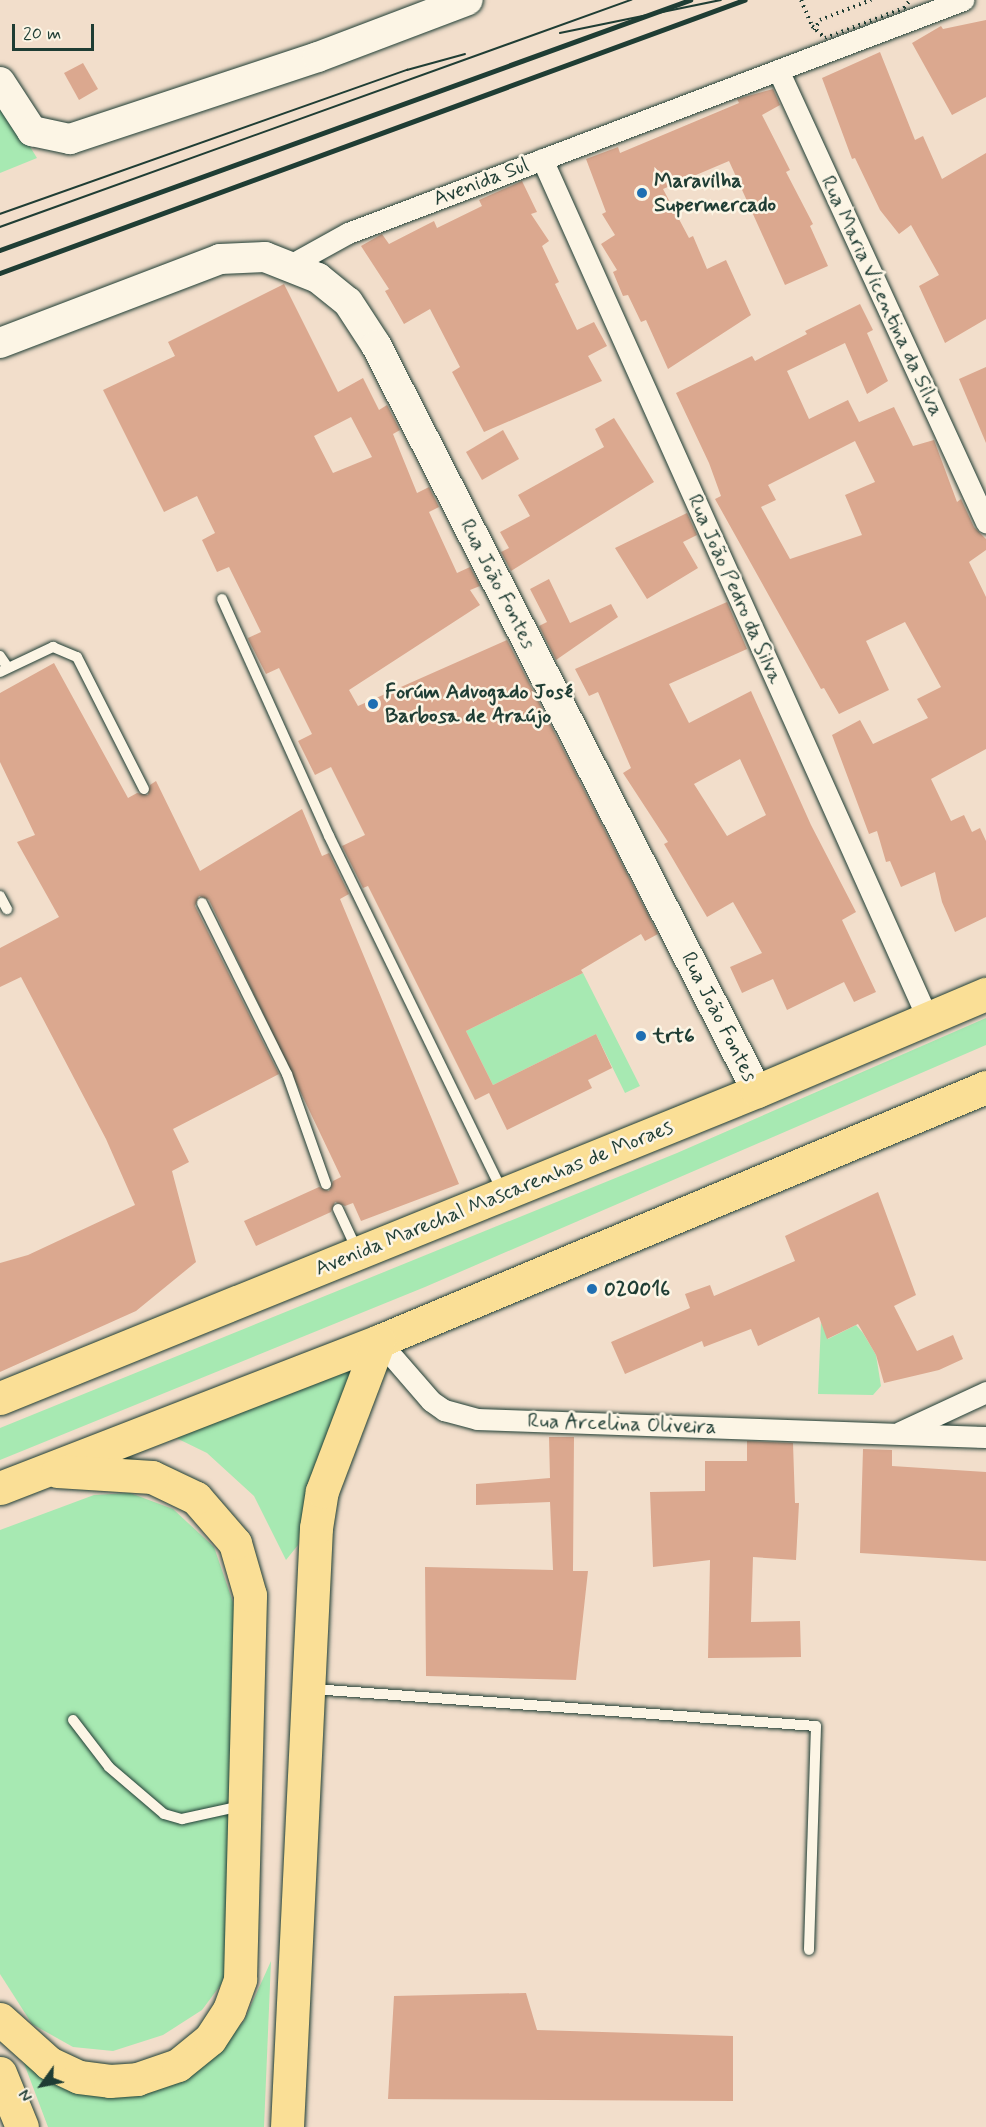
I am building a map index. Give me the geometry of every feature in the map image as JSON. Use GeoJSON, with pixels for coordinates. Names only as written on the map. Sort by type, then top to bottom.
{"type":"FeatureCollection","features":[{"type":"Feature","properties":{"kind":"main road","name":"Avenida Marechal Mascarenhas de Moraes"},"geometry":{"type":"LineString","coordinates":[[0,1398],[757,1091],[986,994]]}},
{"type":"Feature","properties":{"kind":"main road"},"geometry":{"type":"LineString","coordinates":[[0,1488],[379,1341],[986,1088]]}},
{"type":"Feature","properties":{"kind":"main road"},"geometry":{"type":"LineString","coordinates":[[287,2127],[305,1688],[322,1491],[379,1341]]}},
{"type":"Feature","properties":{"kind":"main road"},"geometry":{"type":"LineString","coordinates":[[0,2019],[49,2063],[79,2077],[110,2081],[137,2079],[178,2065],[210,2039],[229,2010],[240,1979],[247,1804],[250,1595],[236,1543],[196,1498],[152,1477],[46,1470]]}},
{"type":"Feature","properties":{"kind":"main road"},"geometry":{"type":"LineString","coordinates":[[0,2073],[22,2127]]}},
{"type":"Feature","properties":{"kind":"street"},"geometry":{"type":"LineString","coordinates":[[0,82],[32,131],[59,140],[80,136],[318,57],[468,0]]}},
{"type":"Feature","properties":{"kind":"street","name":"Avenida Sul"},"geometry":{"type":"LineString","coordinates":[[290,265],[348,233],[963,0]]}},
{"type":"Feature","properties":{"kind":"street","name":"Rua Maria Vicentina da Silva"},"geometry":{"type":"LineString","coordinates":[[778,70],[986,522]]}},
{"type":"Feature","properties":{"kind":"street","name":"Rua João Pedro da Silva"},"geometry":{"type":"LineString","coordinates":[[542,159],[928,1019]]}},
{"type":"Feature","properties":{"kind":"street"},"geometry":{"type":"LineString","coordinates":[[0,343],[220,259],[265,256],[290,265]]}},
{"type":"Feature","properties":{"kind":"street","name":"Rua João Fontes"},"geometry":{"type":"LineString","coordinates":[[290,265],[334,289],[369,331],[757,1091]]}},
{"type":"Feature","properties":{"kind":"street","name":"Rua Arcelina Oliveira"},"geometry":{"type":"LineString","coordinates":[[379,1341],[417,1389],[444,1410],[460,1416],[986,1437]]}},
{"type":"Feature","properties":{"kind":"street"},"geometry":{"type":"LineString","coordinates":[[897,1434],[986,1392]]}},
{"type":"Feature","properties":{"kind":"lane"},"geometry":{"type":"LineString","coordinates":[[222,600],[329,836],[504,1194]]}},
{"type":"Feature","properties":{"kind":"lane"},"geometry":{"type":"LineString","coordinates":[[0,656],[4,670],[53,647],[77,657],[144,789]]}},
{"type":"Feature","properties":{"kind":"lane"},"geometry":{"type":"LineString","coordinates":[[0,896],[7,909]]}},
{"type":"Feature","properties":{"kind":"lane"},"geometry":{"type":"LineString","coordinates":[[202,903],[287,1074],[326,1184]]}},
{"type":"Feature","properties":{"kind":"lane"},"geometry":{"type":"LineString","coordinates":[[338,1209],[358,1253]]}},
{"type":"Feature","properties":{"kind":"lane"},"geometry":{"type":"LineString","coordinates":[[305,1688],[816,1726],[809,1950]]}},
{"type":"Feature","properties":{"kind":"lane"},"geometry":{"type":"LineString","coordinates":[[73,1720],[109,1767],[164,1814],[182,1819],[247,1804]]}},
{"type":"Feature","properties":{"kind":"path"},"geometry":{"type":"LineString","coordinates":[[801,0],[812,27],[825,38],[904,8],[910,0]]}},
{"type":"Feature","properties":{"kind":"path"},"geometry":{"type":"LineString","coordinates":[[820,20],[871,0]]}},
{"type":"Feature","properties":{"kind":"green space"},"geometry":{"type":"Polygon","coordinates":[[[0,98],[37,158],[0,173],[0,98]]]}},
{"type":"Feature","properties":{"kind":"green space"},"geometry":{"type":"Polygon","coordinates":[[[583,973],[640,1086],[625,1093],[596,1034],[493,1085],[466,1031],[583,973]]]}},
{"type":"Feature","properties":{"kind":"green space"},"geometry":{"type":"Polygon","coordinates":[[[986,1018],[986,1045],[425,1287],[0,1460],[0,1428],[677,1153],[986,1018]]]}},
{"type":"Feature","properties":{"kind":"green space"},"geometry":{"type":"Polygon","coordinates":[[[821,1322],[828,1339],[856,1325],[863,1333],[876,1355],[881,1386],[873,1395],[818,1394],[821,1322]]]}},
{"type":"Feature","properties":{"kind":"green space"},"geometry":{"type":"Polygon","coordinates":[[[363,1354],[308,1489],[298,1545],[286,1560],[254,1496],[207,1453],[168,1434],[363,1354]]]}},
{"type":"Feature","properties":{"kind":"green space"},"geometry":{"type":"Polygon","coordinates":[[[130,1493],[173,1509],[214,1547],[235,1608],[228,1975],[202,2010],[163,2035],[113,2051],[73,2047],[32,2024],[0,1974],[0,1530],[94,1495],[130,1493]]]}},
{"type":"Feature","properties":{"kind":"green space"},"geometry":{"type":"Polygon","coordinates":[[[271,1961],[264,2127],[48,2127],[22,2058],[61,2085],[209,2061],[244,2021],[271,1961]]]}},
{"type":"Feature","properties":{"kind":"building"},"geometry":{"type":"Polygon","coordinates":[[[986,20],[986,97],[952,115],[912,43],[941,26],[943,29],[986,20]]]}},
{"type":"Feature","properties":{"kind":"building"},"geometry":{"type":"Polygon","coordinates":[[[880,52],[915,140],[923,136],[942,179],[986,153],[986,319],[945,343],[919,286],[939,275],[911,225],[899,234],[880,210],[855,158],[852,159],[822,78],[880,52]]]}},
{"type":"Feature","properties":{"kind":"building"},"geometry":{"type":"Polygon","coordinates":[[[83,63],[98,89],[79,100],[64,73],[83,63]]]}},
{"type":"Feature","properties":{"kind":"building"},"geometry":{"type":"Polygon","coordinates":[[[773,89],[780,105],[762,115],[790,170],[786,172],[813,224],[810,226],[828,266],[785,285],[729,161],[663,189],[689,238],[693,236],[707,269],[726,260],[751,315],[668,369],[646,320],[641,322],[628,295],[623,296],[613,272],[617,270],[601,244],[615,235],[602,214],[606,212],[586,159],[618,147],[620,153],[739,103],[737,99],[773,89]]]}},
{"type":"Feature","properties":{"kind":"building"},"geometry":{"type":"Polygon","coordinates":[[[522,181],[537,212],[531,214],[549,241],[542,246],[559,282],[555,284],[577,330],[594,322],[607,346],[588,356],[602,381],[484,432],[452,372],[460,367],[430,309],[404,324],[385,291],[389,289],[361,246],[382,234],[389,244],[434,221],[437,228],[482,206],[479,200],[522,181]]]}},
{"type":"Feature","properties":{"kind":"building","name":"Forúm Advogado José Barbosa de Araújo"},"geometry":{"type":"Polygon","coordinates":[[[284,284],[338,392],[363,378],[379,410],[387,405],[400,430],[393,434],[417,493],[429,487],[439,507],[429,512],[457,573],[470,567],[480,586],[470,590],[480,605],[349,690],[358,706],[507,640],[658,934],[645,941],[641,934],[581,970],[583,973],[466,1031],[493,1085],[596,1034],[612,1068],[588,1080],[592,1088],[507,1130],[489,1093],[475,1100],[368,886],[363,888],[342,846],[365,835],[331,767],[315,775],[298,741],[312,734],[279,668],[266,674],[249,641],[248,638],[261,632],[229,567],[217,572],[202,540],[215,533],[197,496],[164,512],[103,390],[175,356],[168,342],[284,284]],[[351,417],[314,436],[333,473],[372,457],[351,417]]]}},
{"type":"Feature","properties":{"kind":"building"},"geometry":{"type":"Polygon","coordinates":[[[860,304],[873,330],[867,333],[888,381],[867,394],[845,343],[787,371],[809,419],[848,400],[859,422],[894,407],[913,446],[934,440],[957,502],[961,499],[974,527],[986,539],[986,550],[969,562],[986,597],[986,749],[931,779],[951,821],[964,815],[972,832],[980,828],[986,841],[986,917],[955,932],[942,902],[935,872],[901,887],[890,861],[886,862],[877,831],[869,834],[832,735],[860,720],[873,744],[928,718],[917,699],[941,687],[905,622],[866,641],[889,690],[839,714],[824,688],[821,689],[715,499],[721,496],[709,463],[676,393],[752,356],[755,361],[807,334],[805,331],[860,304]],[[855,441],[768,485],[776,500],[761,507],[790,559],[862,535],[845,495],[875,482],[855,441]]]}},
{"type":"Feature","properties":{"kind":"building"},"geometry":{"type":"Polygon","coordinates":[[[986,367],[986,443],[959,379],[986,367]]]}},
{"type":"Feature","properties":{"kind":"building"},"geometry":{"type":"Polygon","coordinates":[[[614,418],[654,482],[511,571],[501,552],[509,548],[500,532],[530,516],[518,495],[604,447],[595,429],[614,418]]]}},
{"type":"Feature","properties":{"kind":"building"},"geometry":{"type":"Polygon","coordinates":[[[503,430],[519,459],[482,480],[466,452],[503,430]]]}},
{"type":"Feature","properties":{"kind":"building"},"geometry":{"type":"Polygon","coordinates":[[[687,513],[697,535],[683,542],[698,568],[647,599],[615,548],[687,513]]]}},
{"type":"Feature","properties":{"kind":"building"},"geometry":{"type":"Polygon","coordinates":[[[549,579],[570,623],[611,604],[618,617],[556,660],[539,626],[547,622],[530,589],[549,579]]]}},
{"type":"Feature","properties":{"kind":"building"},"geometry":{"type":"Polygon","coordinates":[[[727,602],[747,649],[669,684],[689,723],[751,691],[811,825],[856,912],[842,920],[876,992],[854,1002],[844,982],[787,1010],[773,979],[742,993],[730,967],[762,953],[733,902],[707,917],[664,844],[668,842],[623,773],[631,768],[598,692],[589,696],[575,669],[727,602]],[[740,759],[694,784],[727,836],[766,815],[740,759]]]}},
{"type":"Feature","properties":{"kind":"building"},"geometry":{"type":"Polygon","coordinates":[[[54,663],[128,798],[137,793],[148,795],[150,785],[156,781],[200,871],[302,809],[322,856],[329,853],[349,894],[340,899],[459,1184],[361,1221],[353,1203],[345,1206],[335,1202],[331,1212],[256,1246],[244,1221],[319,1187],[329,1191],[333,1181],[341,1177],[209,900],[199,896],[195,906],[279,1074],[173,1129],[189,1162],[172,1171],[196,1262],[136,1311],[0,1372],[0,1263],[28,1255],[135,1205],[106,1139],[21,977],[0,987],[0,948],[59,917],[17,842],[35,835],[0,762],[0,693],[54,663]]]}},
{"type":"Feature","properties":{"kind":"building"},"geometry":{"type":"Polygon","coordinates":[[[878,1192],[916,1295],[894,1306],[917,1351],[953,1335],[963,1359],[939,1370],[884,1383],[876,1355],[858,1324],[827,1339],[819,1317],[758,1346],[751,1329],[704,1347],[702,1341],[625,1374],[611,1342],[690,1308],[685,1294],[710,1285],[714,1296],[795,1261],[785,1236],[878,1192]]]}},
{"type":"Feature","properties":{"kind":"building"},"geometry":{"type":"Polygon","coordinates":[[[549,1437],[574,1437],[573,1571],[588,1571],[576,1680],[426,1676],[425,1567],[553,1570],[550,1502],[476,1505],[476,1484],[550,1478],[549,1437]]]}},
{"type":"Feature","properties":{"kind":"building"},"geometry":{"type":"Polygon","coordinates":[[[747,1441],[793,1443],[795,1503],[799,1503],[796,1560],[753,1557],[751,1622],[800,1621],[801,1657],[708,1658],[710,1560],[653,1567],[650,1492],[705,1491],[705,1461],[747,1461],[747,1441]]]}},
{"type":"Feature","properties":{"kind":"building"},"geometry":{"type":"Polygon","coordinates":[[[863,1449],[892,1450],[892,1466],[986,1472],[986,1561],[860,1553],[863,1449]]]}},
{"type":"Feature","properties":{"kind":"building"},"geometry":{"type":"Polygon","coordinates":[[[526,1993],[537,2030],[733,2036],[733,2101],[388,2099],[394,1996],[526,1993]]]}},
{"type":"Feature","properties":{"kind":"tram line"},"geometry":{"type":"LineString","coordinates":[[0,227],[631,0]]}},
{"type":"Feature","properties":{"kind":"tram line"},"geometry":{"type":"LineString","coordinates":[[560,33],[721,0]]}},
{"type":"Feature","properties":{"kind":"tram line"},"geometry":{"type":"LineString","coordinates":[[0,214],[407,70],[465,54]]}},
{"type":"Feature","properties":{"kind":"railway"},"geometry":{"type":"LineString","coordinates":[[0,250],[690,0]]}},
{"type":"Feature","properties":{"kind":"railway"},"geometry":{"type":"LineString","coordinates":[[0,273],[744,0]]}},
{"type":"Feature","properties":{"kind":"place","name":"Maravilha Supermercado"},"geometry":{"type":"Point","coordinates":[642,193]}},
{"type":"Feature","properties":{"kind":"place","name":"Forúm Advogado José Barbosa de Araújo"},"geometry":{"type":"Point","coordinates":[373,704]}},
{"type":"Feature","properties":{"kind":"place","name":"trt6"},"geometry":{"type":"Point","coordinates":[641,1036]}},
{"type":"Feature","properties":{"kind":"place","name":"020016"},"geometry":{"type":"Point","coordinates":[592,1289]}}]}
